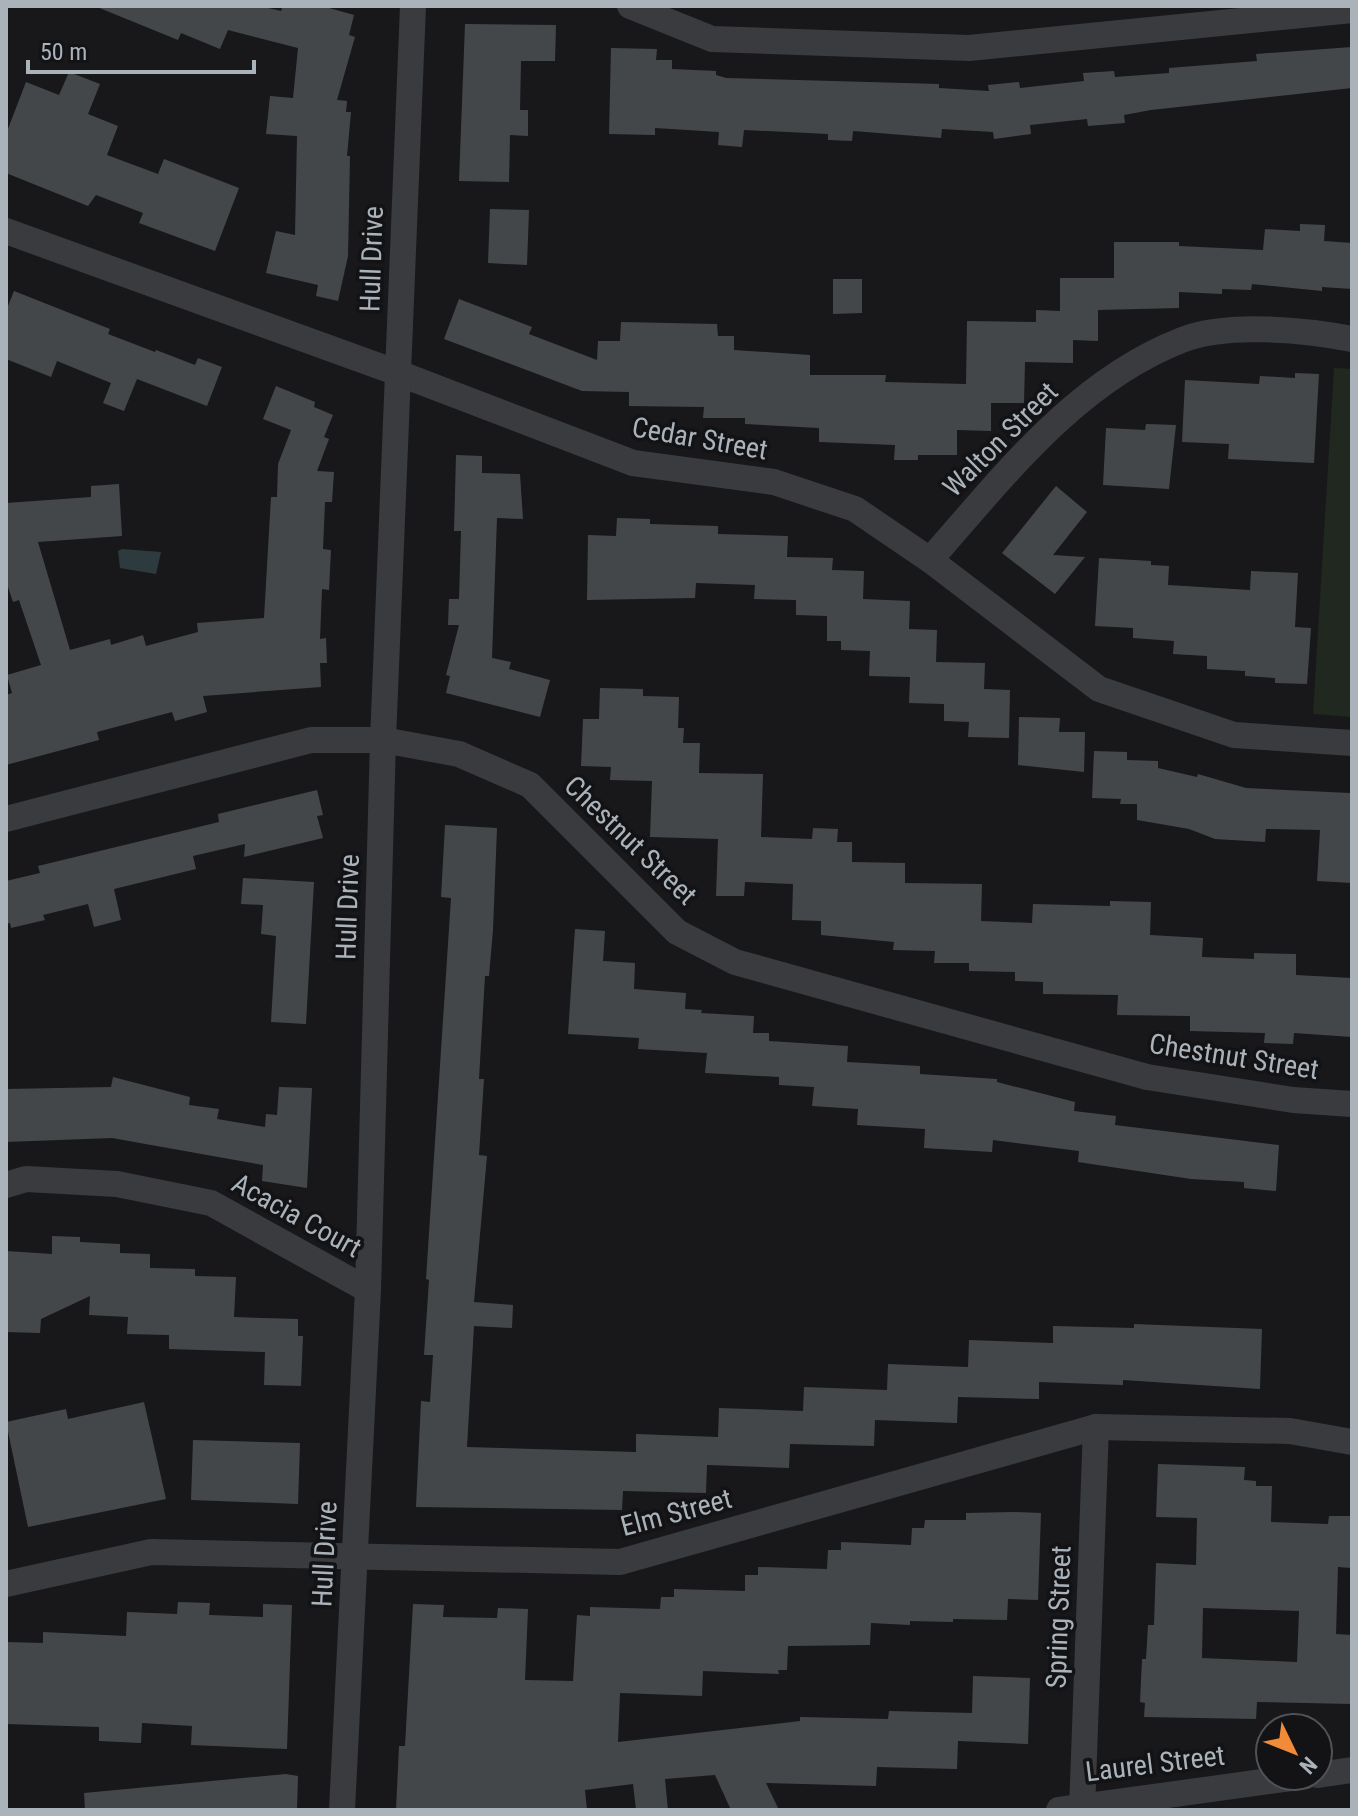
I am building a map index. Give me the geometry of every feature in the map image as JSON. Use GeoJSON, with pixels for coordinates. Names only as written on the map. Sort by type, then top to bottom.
{"type":"FeatureCollection","features":[{"type":"Feature","properties":{"kind":"street","name":"Hull Drive"},"geometry":{"type":"LineString","coordinates":[[342,1810],[368,1290],[383,740],[413,6]]}},
{"type":"Feature","properties":{"kind":"street"},"geometry":{"type":"LineString","coordinates":[[630,6],[712,39],[969,48],[1352,10]]}},
{"type":"Feature","properties":{"kind":"street","name":"Cedar Street"},"geometry":{"type":"LineString","coordinates":[[6,231],[398,373],[633,463],[774,482],[855,509],[930,560],[1099,689],[1234,735],[1352,743]]}},
{"type":"Feature","properties":{"kind":"street","name":"Walton Street"},"geometry":{"type":"LineString","coordinates":[[930,560],[1048,428],[1121,370],[1184,338],[1248,330],[1310,331],[1352,339]]}},
{"type":"Feature","properties":{"kind":"street","name":"Chestnut Street"},"geometry":{"type":"LineString","coordinates":[[6,819],[311,740],[383,740],[459,754],[530,785],[677,932],[735,962],[1147,1077],[1293,1100],[1352,1104]]}},
{"type":"Feature","properties":{"kind":"street","name":"Acacia Court"},"geometry":{"type":"LineString","coordinates":[[6,1185],[26,1179],[117,1184],[211,1203],[368,1290]]}},
{"type":"Feature","properties":{"kind":"street","name":"Elm Street"},"geometry":{"type":"LineString","coordinates":[[6,1584],[151,1552],[620,1562],[1096,1427],[1290,1431],[1352,1442]]}},
{"type":"Feature","properties":{"kind":"street","name":"Spring Street"},"geometry":{"type":"LineString","coordinates":[[1075,1808],[1096,1427]]}},
{"type":"Feature","properties":{"kind":"street","name":"Laurel Street"},"geometry":{"type":"LineString","coordinates":[[1075,1808],[1254,1783]]}},
{"type":"Feature","properties":{"kind":"shaded area"},"geometry":{"type":"Polygon","coordinates":[[[1334,368],[1352,369],[1352,717],[1313,714],[1334,368]]]}},
{"type":"Feature","properties":{"kind":"shaded area"},"geometry":{"type":"Polygon","coordinates":[[[118,551],[161,552],[156,574],[120,568],[118,551]]]}},
{"type":"Feature","properties":{"kind":"building"},"geometry":{"type":"Polygon","coordinates":[[[260,6],[281,11],[283,6],[322,6],[354,15],[349,35],[355,37],[337,100],[347,101],[346,112],[351,112],[347,156],[350,156],[348,256],[338,301],[316,296],[318,285],[266,273],[276,231],[295,235],[297,136],[266,134],[270,96],[293,98],[298,48],[228,30],[220,49],[181,33],[178,40],[97,7],[260,6]]]}},
{"type":"Feature","properties":{"kind":"building"},"geometry":{"type":"Polygon","coordinates":[[[465,24],[556,25],[555,61],[521,61],[520,110],[528,110],[528,136],[510,135],[509,182],[459,181],[465,24]]]}},
{"type":"Feature","properties":{"kind":"building"},"geometry":{"type":"Polygon","coordinates":[[[1352,47],[1352,88],[1151,110],[1124,115],[1125,123],[1088,126],[1087,119],[1030,125],[1031,134],[994,139],[993,132],[942,129],[941,138],[853,131],[852,141],[828,140],[828,134],[744,130],[742,147],[718,145],[719,132],[655,128],[655,135],[609,134],[611,48],[657,49],[656,60],[672,60],[672,69],[716,71],[716,75],[726,78],[939,84],[939,88],[989,91],[988,85],[1019,82],[1020,88],[1084,81],[1083,73],[1114,71],[1115,77],[1169,73],[1169,68],[1257,61],[1256,54],[1352,47]]]}},
{"type":"Feature","properties":{"kind":"building"},"geometry":{"type":"Polygon","coordinates":[[[69,72],[100,84],[88,114],[118,126],[107,155],[158,174],[164,159],[239,188],[215,251],[139,223],[143,213],[96,195],[88,206],[6,173],[6,134],[26,82],[59,95],[69,72]]]}},
{"type":"Feature","properties":{"kind":"building"},"geometry":{"type":"Polygon","coordinates":[[[490,209],[529,210],[527,265],[488,263],[490,209]]]}},
{"type":"Feature","properties":{"kind":"building"},"geometry":{"type":"Polygon","coordinates":[[[1300,224],[1325,225],[1324,241],[1352,243],[1352,289],[1322,287],[1322,291],[1252,284],[1251,290],[1222,289],[1222,294],[1179,292],[1179,308],[1098,310],[1098,341],[1073,340],[1073,363],[1025,362],[1024,403],[991,403],[991,431],[957,430],[957,455],[918,455],[918,460],[894,460],[895,445],[819,442],[819,428],[745,424],[745,418],[703,418],[704,407],[629,406],[629,392],[582,391],[444,339],[459,299],[532,327],[529,334],[597,360],[598,341],[620,341],[621,322],[717,324],[718,336],[734,336],[734,350],[810,355],[810,375],[886,375],[885,382],[966,384],[967,321],[1036,322],[1036,310],[1060,311],[1060,278],[1114,278],[1114,242],[1179,242],[1179,246],[1263,250],[1265,229],[1300,231],[1300,224]]]}},
{"type":"Feature","properties":{"kind":"building"},"geometry":{"type":"Polygon","coordinates":[[[833,279],[862,279],[862,313],[833,314],[833,279]]]}},
{"type":"Feature","properties":{"kind":"building"},"geometry":{"type":"Polygon","coordinates":[[[14,291],[110,329],[108,334],[155,352],[195,365],[198,358],[222,367],[207,406],[137,379],[124,411],[103,403],[111,383],[57,361],[51,377],[6,359],[6,311],[14,291]]]}},
{"type":"Feature","properties":{"kind":"building"},"geometry":{"type":"Polygon","coordinates":[[[1295,373],[1319,374],[1314,463],[1228,459],[1229,444],[1182,442],[1185,380],[1259,384],[1260,376],[1295,378],[1295,373]]]}},
{"type":"Feature","properties":{"kind":"building"},"geometry":{"type":"Polygon","coordinates":[[[276,386],[315,402],[314,407],[333,415],[324,437],[329,439],[317,471],[334,472],[332,502],[325,502],[323,549],[331,550],[329,590],[322,589],[320,639],[326,638],[327,663],[320,663],[321,687],[203,696],[207,712],[175,721],[172,712],[97,732],[99,740],[6,765],[6,695],[12,693],[7,675],[41,665],[19,600],[13,602],[6,581],[6,503],[91,497],[91,486],[119,484],[122,536],[38,542],[70,650],[110,639],[111,645],[143,635],[146,646],[198,632],[197,623],[264,618],[271,497],[277,497],[278,464],[291,430],[263,419],[276,386]]]}},
{"type":"Feature","properties":{"kind":"building"},"geometry":{"type":"Polygon","coordinates":[[[1146,424],[1176,425],[1169,489],[1103,485],[1106,428],[1145,430],[1146,424]]]}},
{"type":"Feature","properties":{"kind":"building"},"geometry":{"type":"Polygon","coordinates":[[[456,455],[482,456],[482,473],[520,474],[523,519],[497,518],[492,658],[511,662],[509,669],[550,680],[540,717],[446,693],[450,676],[446,675],[459,625],[448,625],[449,599],[459,599],[461,531],[454,531],[456,455]]]}},
{"type":"Feature","properties":{"kind":"building"},"geometry":{"type":"Polygon","coordinates":[[[1056,486],[1087,512],[1053,555],[1085,557],[1055,594],[1002,553],[1056,486]]]}},
{"type":"Feature","properties":{"kind":"building"},"geometry":{"type":"Polygon","coordinates":[[[617,518],[650,519],[650,524],[718,526],[718,534],[788,536],[787,557],[833,558],[832,570],[864,571],[863,599],[910,601],[909,629],[937,630],[936,662],[985,663],[984,689],[1010,690],[1009,738],[968,737],[969,722],[944,721],[944,704],[909,703],[910,677],[869,676],[870,651],[841,650],[841,641],[827,641],[827,616],[796,615],[796,600],[754,599],[755,585],[696,583],[695,598],[587,600],[588,535],[616,536],[617,518]]]}},
{"type":"Feature","properties":{"kind":"building"},"geometry":{"type":"Polygon","coordinates":[[[1099,558],[1151,561],[1151,565],[1169,566],[1168,585],[1250,590],[1251,571],[1298,573],[1295,627],[1311,628],[1307,684],[1275,683],[1275,678],[1245,676],[1245,671],[1207,669],[1207,656],[1173,654],[1174,641],[1133,638],[1133,628],[1095,626],[1099,558]]]}},
{"type":"Feature","properties":{"kind":"building"},"geometry":{"type":"Polygon","coordinates":[[[600,688],[643,689],[643,696],[679,697],[678,728],[684,728],[683,743],[700,743],[699,773],[763,774],[761,837],[812,839],[813,828],[838,829],[837,842],[852,842],[852,862],[905,863],[905,883],[982,884],[981,921],[1032,923],[1033,904],[1110,906],[1110,901],[1151,902],[1150,935],[1203,938],[1202,957],[1254,959],[1254,953],[1296,954],[1296,975],[1352,978],[1352,1037],[1294,1033],[1293,1044],[1264,1043],[1265,1033],[1190,1031],[1190,1016],[1117,1015],[1118,995],[1043,994],[1043,982],[1015,981],[1015,972],[969,971],[969,963],[934,963],[935,951],[893,950],[894,942],[821,935],[821,921],[792,920],[793,884],[745,882],[744,896],[716,896],[718,839],[650,837],[652,781],[610,780],[611,767],[581,766],[583,719],[599,719],[600,688]]]}},
{"type":"Feature","properties":{"kind":"building"},"geometry":{"type":"Polygon","coordinates":[[[1019,717],[1060,718],[1059,732],[1085,732],[1084,772],[1018,765],[1019,717]]]}},
{"type":"Feature","properties":{"kind":"building"},"geometry":{"type":"Polygon","coordinates":[[[1094,751],[1127,752],[1127,760],[1158,761],[1158,768],[1197,777],[1198,774],[1246,788],[1350,793],[1352,883],[1317,881],[1320,830],[1266,829],[1265,842],[1215,839],[1189,829],[1137,820],[1137,804],[1120,804],[1121,799],[1092,798],[1094,751]]]}},
{"type":"Feature","properties":{"kind":"building"},"geometry":{"type":"Polygon","coordinates":[[[317,790],[323,815],[317,816],[323,838],[244,857],[245,844],[193,856],[196,869],[114,889],[121,920],[94,927],[88,904],[43,915],[45,920],[11,928],[10,923],[6,924],[6,881],[40,873],[38,866],[219,822],[218,814],[317,790]]]}},
{"type":"Feature","properties":{"kind":"building"},"geometry":{"type":"Polygon","coordinates":[[[445,825],[497,828],[493,930],[489,976],[485,976],[479,1079],[484,1079],[479,1155],[487,1156],[474,1302],[513,1305],[512,1328],[474,1326],[467,1447],[636,1452],[636,1434],[718,1437],[719,1408],[803,1411],[804,1387],[887,1390],[888,1364],[968,1367],[969,1340],[1053,1343],[1053,1326],[1134,1328],[1134,1324],[1262,1329],[1260,1389],[1123,1380],[1123,1385],[1039,1382],[1039,1399],[958,1397],[957,1423],[875,1420],[874,1446],[790,1444],[789,1468],[707,1465],[706,1493],[623,1491],[622,1510],[416,1507],[421,1401],[430,1402],[433,1355],[424,1355],[429,1280],[426,1279],[451,898],[441,897],[445,825]]]}},
{"type":"Feature","properties":{"kind":"building"},"geometry":{"type":"Polygon","coordinates":[[[243,878],[314,882],[306,1024],[271,1022],[276,936],[261,934],[263,905],[241,904],[243,878]]]}},
{"type":"Feature","properties":{"kind":"building"},"geometry":{"type":"Polygon","coordinates":[[[575,929],[605,931],[603,961],[635,963],[634,989],[686,993],[685,1009],[702,1010],[701,1013],[754,1016],[753,1033],[769,1033],[769,1041],[848,1046],[847,1062],[920,1066],[920,1074],[997,1079],[997,1082],[1075,1102],[1074,1111],[1116,1116],[1115,1125],[1279,1145],[1276,1191],[1244,1188],[1244,1182],[1191,1179],[1078,1162],[1079,1151],[993,1140],[992,1152],[924,1148],[925,1129],[857,1125],[858,1109],[812,1106],[814,1087],[779,1085],[779,1077],[705,1073],[707,1053],[638,1049],[639,1038],[568,1034],[575,929]]]}},
{"type":"Feature","properties":{"kind":"building"},"geometry":{"type":"Polygon","coordinates":[[[113,1077],[190,1097],[189,1105],[219,1109],[217,1119],[265,1127],[266,1114],[277,1115],[279,1087],[312,1088],[307,1188],[262,1181],[263,1165],[112,1138],[6,1142],[6,1089],[111,1087],[113,1077]]]}},
{"type":"Feature","properties":{"kind":"building"},"geometry":{"type":"Polygon","coordinates":[[[52,1236],[80,1237],[80,1242],[120,1244],[120,1253],[150,1254],[150,1268],[195,1269],[195,1276],[236,1277],[234,1317],[298,1319],[298,1336],[303,1336],[301,1386],[264,1385],[265,1352],[169,1349],[169,1335],[127,1334],[128,1317],[89,1315],[90,1296],[41,1319],[40,1333],[6,1332],[6,1251],[52,1254],[52,1236]]]}},
{"type":"Feature","properties":{"kind":"building"},"geometry":{"type":"Polygon","coordinates":[[[144,1402],[166,1499],[28,1527],[6,1422],[66,1409],[68,1419],[144,1402]]]}},
{"type":"Feature","properties":{"kind":"building"},"geometry":{"type":"Polygon","coordinates":[[[193,1440],[300,1443],[298,1504],[191,1500],[193,1440]]]}},
{"type":"Feature","properties":{"kind":"building"},"geometry":{"type":"Polygon","coordinates":[[[1158,1464],[1245,1467],[1244,1480],[1256,1481],[1256,1486],[1272,1486],[1271,1522],[1328,1524],[1329,1516],[1352,1516],[1352,1568],[1338,1567],[1336,1634],[1352,1635],[1352,1704],[1257,1702],[1254,1719],[1144,1717],[1145,1703],[1140,1702],[1142,1659],[1146,1659],[1148,1625],[1154,1625],[1156,1563],[1196,1565],[1197,1518],[1156,1517],[1158,1464]],[[1203,1608],[1202,1658],[1297,1662],[1299,1611],[1203,1608]]]}},
{"type":"Feature","properties":{"kind":"building"},"geometry":{"type":"Polygon","coordinates":[[[966,1513],[1041,1513],[1038,1600],[1008,1599],[1007,1620],[910,1621],[910,1625],[871,1623],[870,1645],[788,1646],[787,1670],[778,1670],[779,1674],[703,1671],[702,1696],[620,1693],[618,1742],[800,1721],[800,1717],[888,1719],[889,1711],[972,1713],[973,1676],[1030,1678],[1028,1744],[958,1741],[957,1769],[877,1767],[876,1786],[766,1783],[779,1810],[731,1810],[715,1775],[665,1779],[668,1810],[636,1810],[633,1784],[585,1790],[587,1810],[396,1810],[399,1746],[405,1746],[413,1604],[444,1605],[443,1617],[497,1618],[498,1608],[528,1609],[525,1680],[573,1681],[577,1615],[590,1616],[590,1607],[660,1609],[661,1597],[674,1597],[674,1589],[745,1591],[745,1575],[758,1575],[758,1567],[827,1569],[828,1550],[841,1550],[841,1542],[911,1545],[912,1528],[924,1528],[925,1520],[966,1520],[966,1513]]]}},
{"type":"Feature","properties":{"kind":"building"},"geometry":{"type":"Polygon","coordinates":[[[178,1602],[210,1603],[209,1615],[263,1617],[263,1604],[292,1605],[287,1749],[191,1745],[192,1726],[142,1723],[141,1743],[99,1741],[99,1727],[6,1724],[6,1642],[43,1643],[43,1632],[126,1636],[127,1612],[177,1614],[178,1602]]]}},
{"type":"Feature","properties":{"kind":"building"},"geometry":{"type":"Polygon","coordinates":[[[286,1774],[298,1776],[297,1810],[85,1810],[84,1793],[286,1774]]]}}]}
